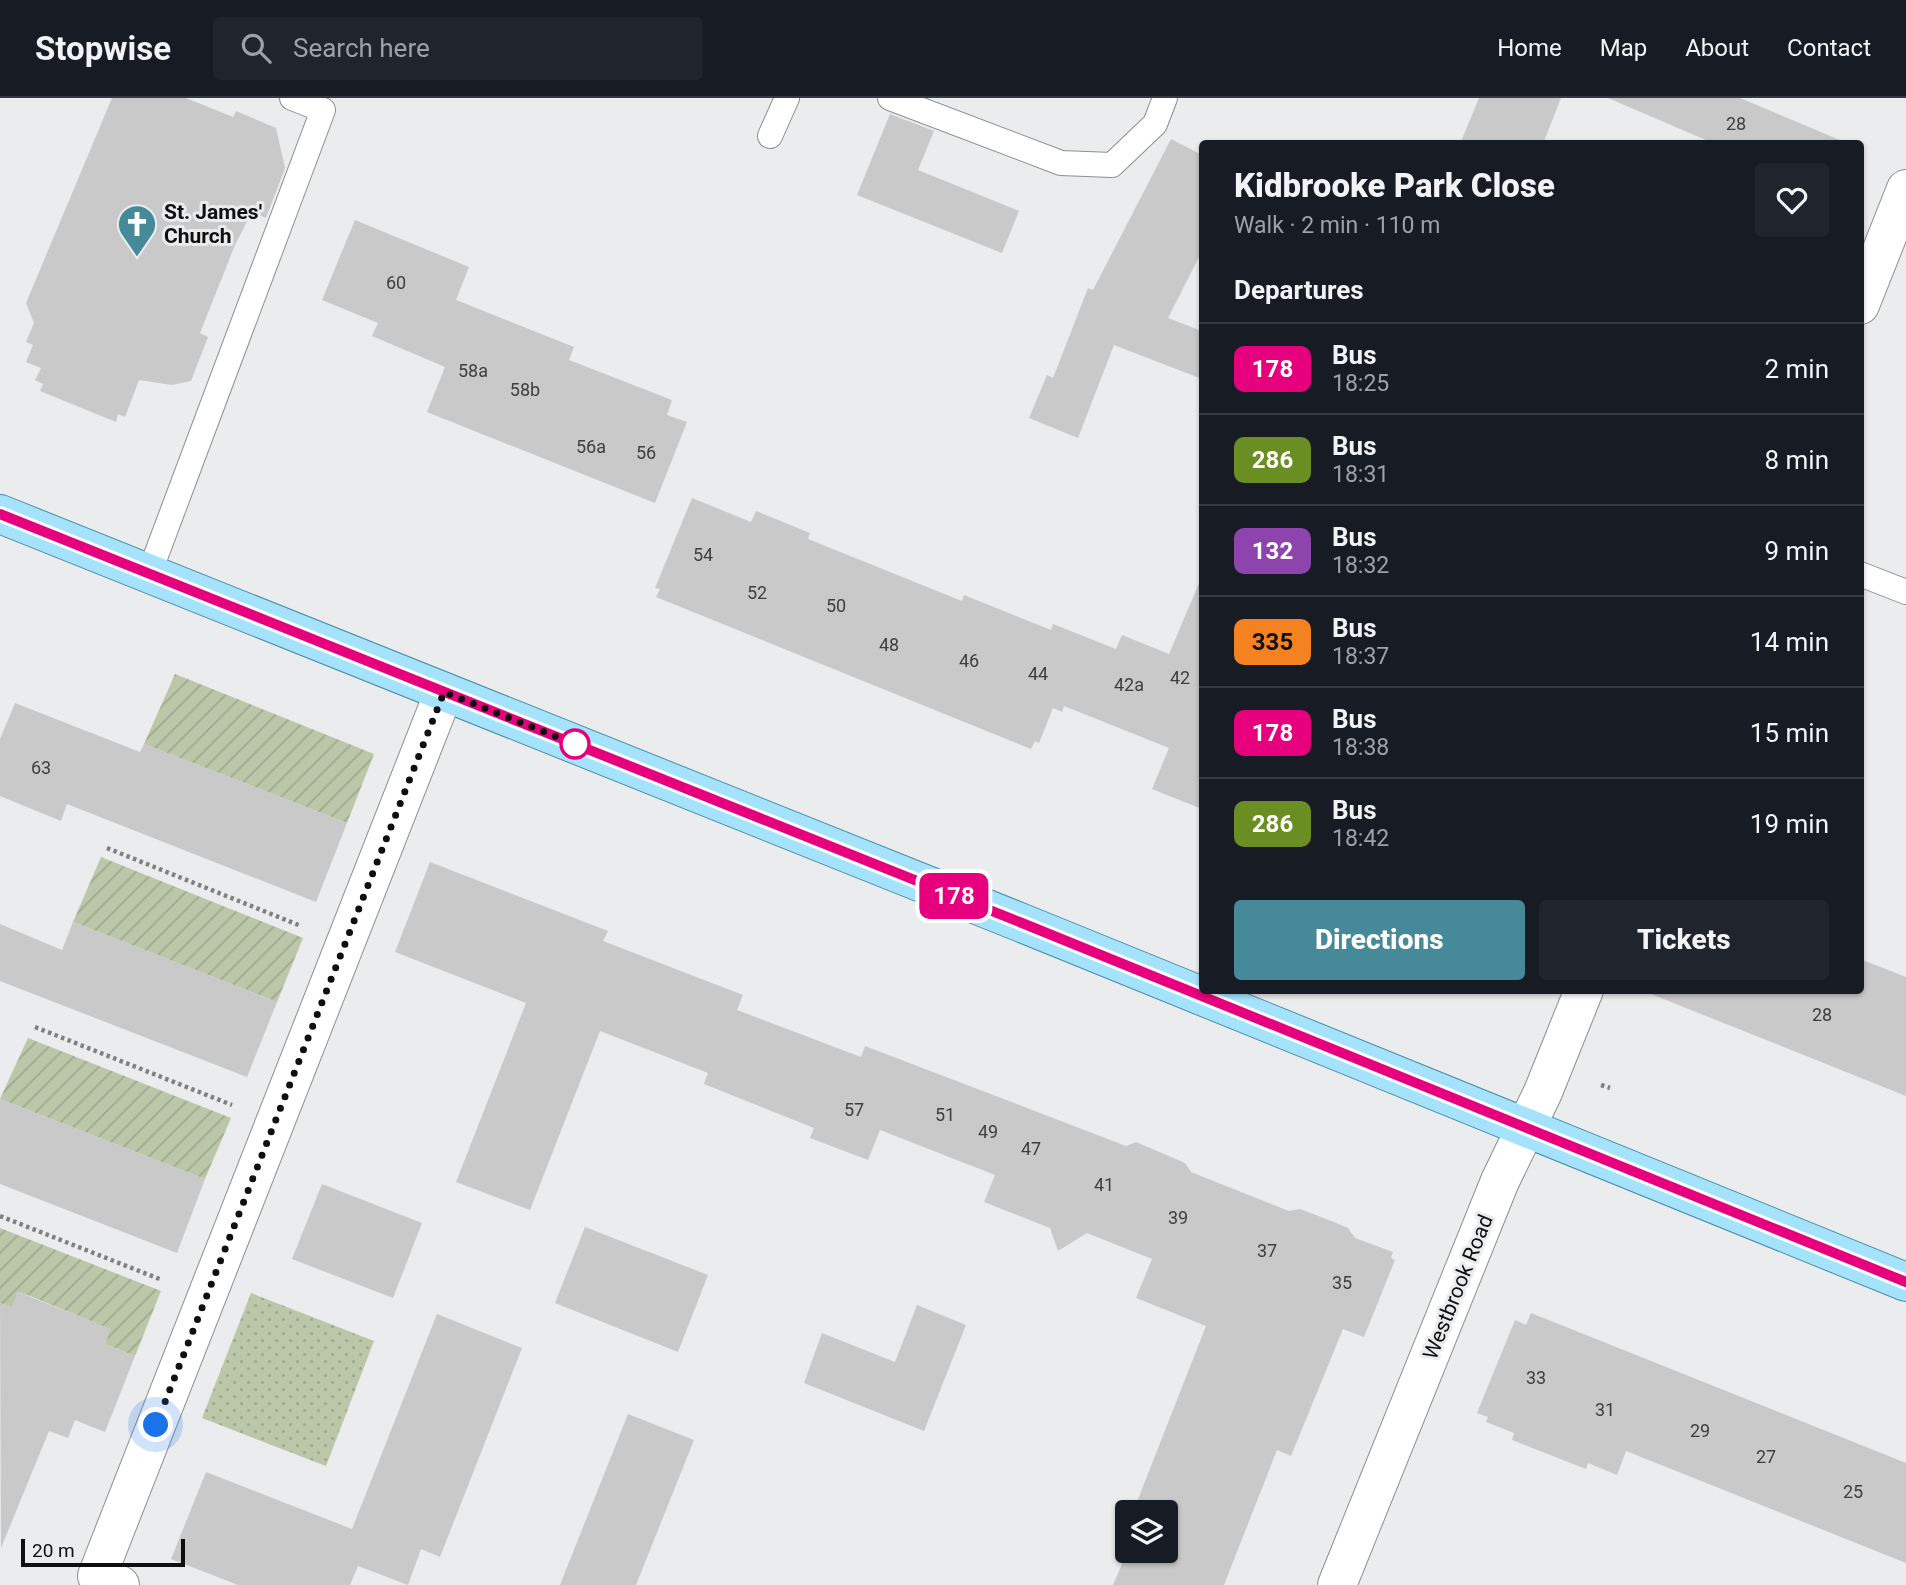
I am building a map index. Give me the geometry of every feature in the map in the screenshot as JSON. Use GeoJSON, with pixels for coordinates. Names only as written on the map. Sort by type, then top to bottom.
{"type":"FeatureCollection","features":[{"type":"Feature","properties":{"kind":"main road"},"geometry":{"type":"LineString","coordinates":[[0,514],[1906,1282]]}},
{"type":"Feature","properties":{"kind":"street"},"geometry":{"type":"LineString","coordinates":[[1864,295],[1906,189]]}},
{"type":"Feature","properties":{"kind":"street"},"geometry":{"type":"LineString","coordinates":[[120,1585],[97,1576],[444,692]]}},
{"type":"Feature","properties":{"kind":"street","name":"Westbrook Road"},"geometry":{"type":"LineString","coordinates":[[1337,1585],[1500,1181],[1543,1092],[1582,994]]}},
{"type":"Feature","properties":{"kind":"lane"},"geometry":{"type":"LineString","coordinates":[[149,574],[323,110],[292,98]]}},
{"type":"Feature","properties":{"kind":"lane"},"geometry":{"type":"LineString","coordinates":[[770,136],[787,98]]}},
{"type":"Feature","properties":{"kind":"lane"},"geometry":{"type":"LineString","coordinates":[[890,98],[1061,163],[1112,165],[1155,124],[1165,98]]}},
{"type":"Feature","properties":{"kind":"lane"},"geometry":{"type":"LineString","coordinates":[[1864,576],[1906,592]]}},
{"type":"Feature","properties":{"kind":"path"},"geometry":{"type":"LineString","coordinates":[[107,848],[304,927]]}},
{"type":"Feature","properties":{"kind":"path"},"geometry":{"type":"LineString","coordinates":[[34,1027],[233,1105]]}},
{"type":"Feature","properties":{"kind":"path"},"geometry":{"type":"LineString","coordinates":[[1601,1085],[1610,1088]]}},
{"type":"Feature","properties":{"kind":"path"},"geometry":{"type":"LineString","coordinates":[[0,1216],[163,1280]]}},
{"type":"Feature","properties":{"kind":"green space"},"geometry":{"type":"Polygon","coordinates":[[[175,674],[374,754],[347,823],[144,744],[175,674]]]}},
{"type":"Feature","properties":{"kind":"green space"},"geometry":{"type":"Polygon","coordinates":[[[101,857],[303,938],[277,1002],[73,922],[101,857]]]}},
{"type":"Feature","properties":{"kind":"green space"},"geometry":{"type":"Polygon","coordinates":[[[28,1038],[231,1118],[205,1179],[0,1099],[28,1038]]]}},
{"type":"Feature","properties":{"kind":"green space"},"geometry":{"type":"Polygon","coordinates":[[[0,1228],[161,1291],[135,1356],[105,1344],[110,1329],[30,1296],[18,1292],[12,1308],[0,1303],[0,1228]]]}},
{"type":"Feature","properties":{"kind":"green space"},"geometry":{"type":"Polygon","coordinates":[[[251,1293],[374,1341],[326,1466],[202,1418],[251,1293]]]}},
{"type":"Feature","properties":{"kind":"building","name":"St. James' Church"},"geometry":{"type":"Polygon","coordinates":[[[112,98],[186,98],[233,117],[236,111],[276,128],[285,168],[266,218],[252,212],[235,245],[200,333],[208,337],[191,381],[172,385],[139,380],[125,417],[118,414],[116,422],[40,391],[43,384],[35,380],[41,368],[26,362],[33,345],[26,342],[34,323],[26,303],[112,98]]]}},
{"type":"Feature","properties":{"kind":"building"},"geometry":{"type":"Polygon","coordinates":[[[1479,98],[1561,98],[1545,140],[1462,140],[1479,98]]]}},
{"type":"Feature","properties":{"kind":"building"},"geometry":{"type":"Polygon","coordinates":[[[1608,98],[1740,98],[1840,140],[1706,140],[1608,98]]]}},
{"type":"Feature","properties":{"kind":"building"},"geometry":{"type":"Polygon","coordinates":[[[890,114],[934,131],[918,170],[1019,211],[1002,253],[857,195],[890,114]]]}},
{"type":"Feature","properties":{"kind":"building"},"geometry":{"type":"Polygon","coordinates":[[[1171,139],[1199,153],[1199,257],[1168,318],[1199,330],[1199,378],[1114,345],[1078,438],[1029,418],[1047,375],[1053,378],[1088,288],[1093,290],[1171,139]]]}},
{"type":"Feature","properties":{"kind":"building"},"geometry":{"type":"Polygon","coordinates":[[[355,220],[469,267],[456,300],[574,347],[569,360],[672,400],[667,415],[687,422],[655,503],[427,412],[445,367],[372,336],[378,323],[322,300],[355,220]]]}},
{"type":"Feature","properties":{"kind":"building"},"geometry":{"type":"Polygon","coordinates":[[[692,498],[751,522],[756,511],[810,533],[808,539],[962,601],[964,595],[1051,630],[1053,624],[1116,649],[1122,635],[1169,654],[1199,583],[1199,808],[1152,789],[1169,748],[1064,706],[1062,712],[1053,708],[1039,743],[1035,741],[1031,749],[656,597],[660,589],[655,588],[692,498]]]}},
{"type":"Feature","properties":{"kind":"building"},"geometry":{"type":"Polygon","coordinates":[[[15,703],[140,752],[144,744],[347,823],[316,902],[67,804],[61,821],[0,796],[0,739],[15,703]]]}},
{"type":"Feature","properties":{"kind":"building"},"geometry":{"type":"Polygon","coordinates":[[[430,862],[608,931],[603,941],[743,995],[737,1010],[861,1057],[865,1046],[1126,1146],[1136,1142],[1185,1163],[1191,1172],[1289,1211],[1300,1209],[1348,1228],[1355,1238],[1393,1252],[1391,1258],[1395,1260],[1364,1337],[1343,1329],[1291,1456],[1277,1450],[1224,1585],[1113,1585],[1122,1563],[1178,1563],[1178,1500],[1138,1500],[1206,1326],[1136,1298],[1152,1259],[1087,1233],[1058,1251],[1050,1228],[984,1202],[995,1175],[880,1130],[868,1160],[810,1138],[814,1128],[704,1084],[708,1073],[600,1031],[530,1210],[456,1182],[526,1003],[395,952],[430,862]]]}},
{"type":"Feature","properties":{"kind":"building"},"geometry":{"type":"Polygon","coordinates":[[[73,922],[277,1002],[247,1077],[0,981],[0,924],[62,950],[73,922]]]}},
{"type":"Feature","properties":{"kind":"building"},"geometry":{"type":"Polygon","coordinates":[[[1864,961],[1906,977],[1906,1096],[1651,994],[1864,994],[1864,961]]]}},
{"type":"Feature","properties":{"kind":"building"},"geometry":{"type":"Polygon","coordinates":[[[0,1099],[205,1179],[177,1253],[0,1184],[0,1099]]]}},
{"type":"Feature","properties":{"kind":"building"},"geometry":{"type":"Polygon","coordinates":[[[322,1184],[422,1223],[393,1298],[292,1259],[322,1184]]]}},
{"type":"Feature","properties":{"kind":"building"},"geometry":{"type":"Polygon","coordinates":[[[585,1227],[708,1275],[678,1352],[555,1303],[585,1227]]]}},
{"type":"Feature","properties":{"kind":"building"},"geometry":{"type":"Polygon","coordinates":[[[18,1292],[111,1329],[105,1344],[135,1356],[105,1432],[75,1420],[68,1438],[49,1431],[1,1548],[0,1303],[12,1308],[18,1292]]]}},
{"type":"Feature","properties":{"kind":"building"},"geometry":{"type":"Polygon","coordinates":[[[917,1305],[966,1325],[924,1431],[804,1383],[822,1333],[895,1362],[917,1305]]]}},
{"type":"Feature","properties":{"kind":"building"},"geometry":{"type":"Polygon","coordinates":[[[1531,1313],[1906,1463],[1906,1563],[1626,1451],[1617,1475],[1588,1463],[1586,1469],[1512,1440],[1514,1433],[1486,1422],[1488,1417],[1477,1413],[1515,1320],[1526,1325],[1531,1313]]]}},
{"type":"Feature","properties":{"kind":"building"},"geometry":{"type":"Polygon","coordinates":[[[437,1314],[522,1348],[440,1557],[421,1549],[408,1585],[358,1566],[350,1585],[238,1585],[171,1559],[206,1472],[352,1529],[437,1314]]]}},
{"type":"Feature","properties":{"kind":"building"},"geometry":{"type":"Polygon","coordinates":[[[628,1414],[694,1440],[636,1585],[560,1585],[628,1414]]]}},
{"type":"Feature","properties":{"kind":"bus line","name":"178"},"geometry":{"type":"LineString","coordinates":[[0,514],[1022,923],[1906,1282]]}},
{"type":"Feature","properties":{"kind":"place","name":"St. James' Church"},"geometry":{"type":"Point","coordinates":[137,258]}},
{"type":"Feature","properties":{"kind":"route"},"geometry":{"type":"LineString","coordinates":[[156,1425],[444,692],[575,744]]}}]}
